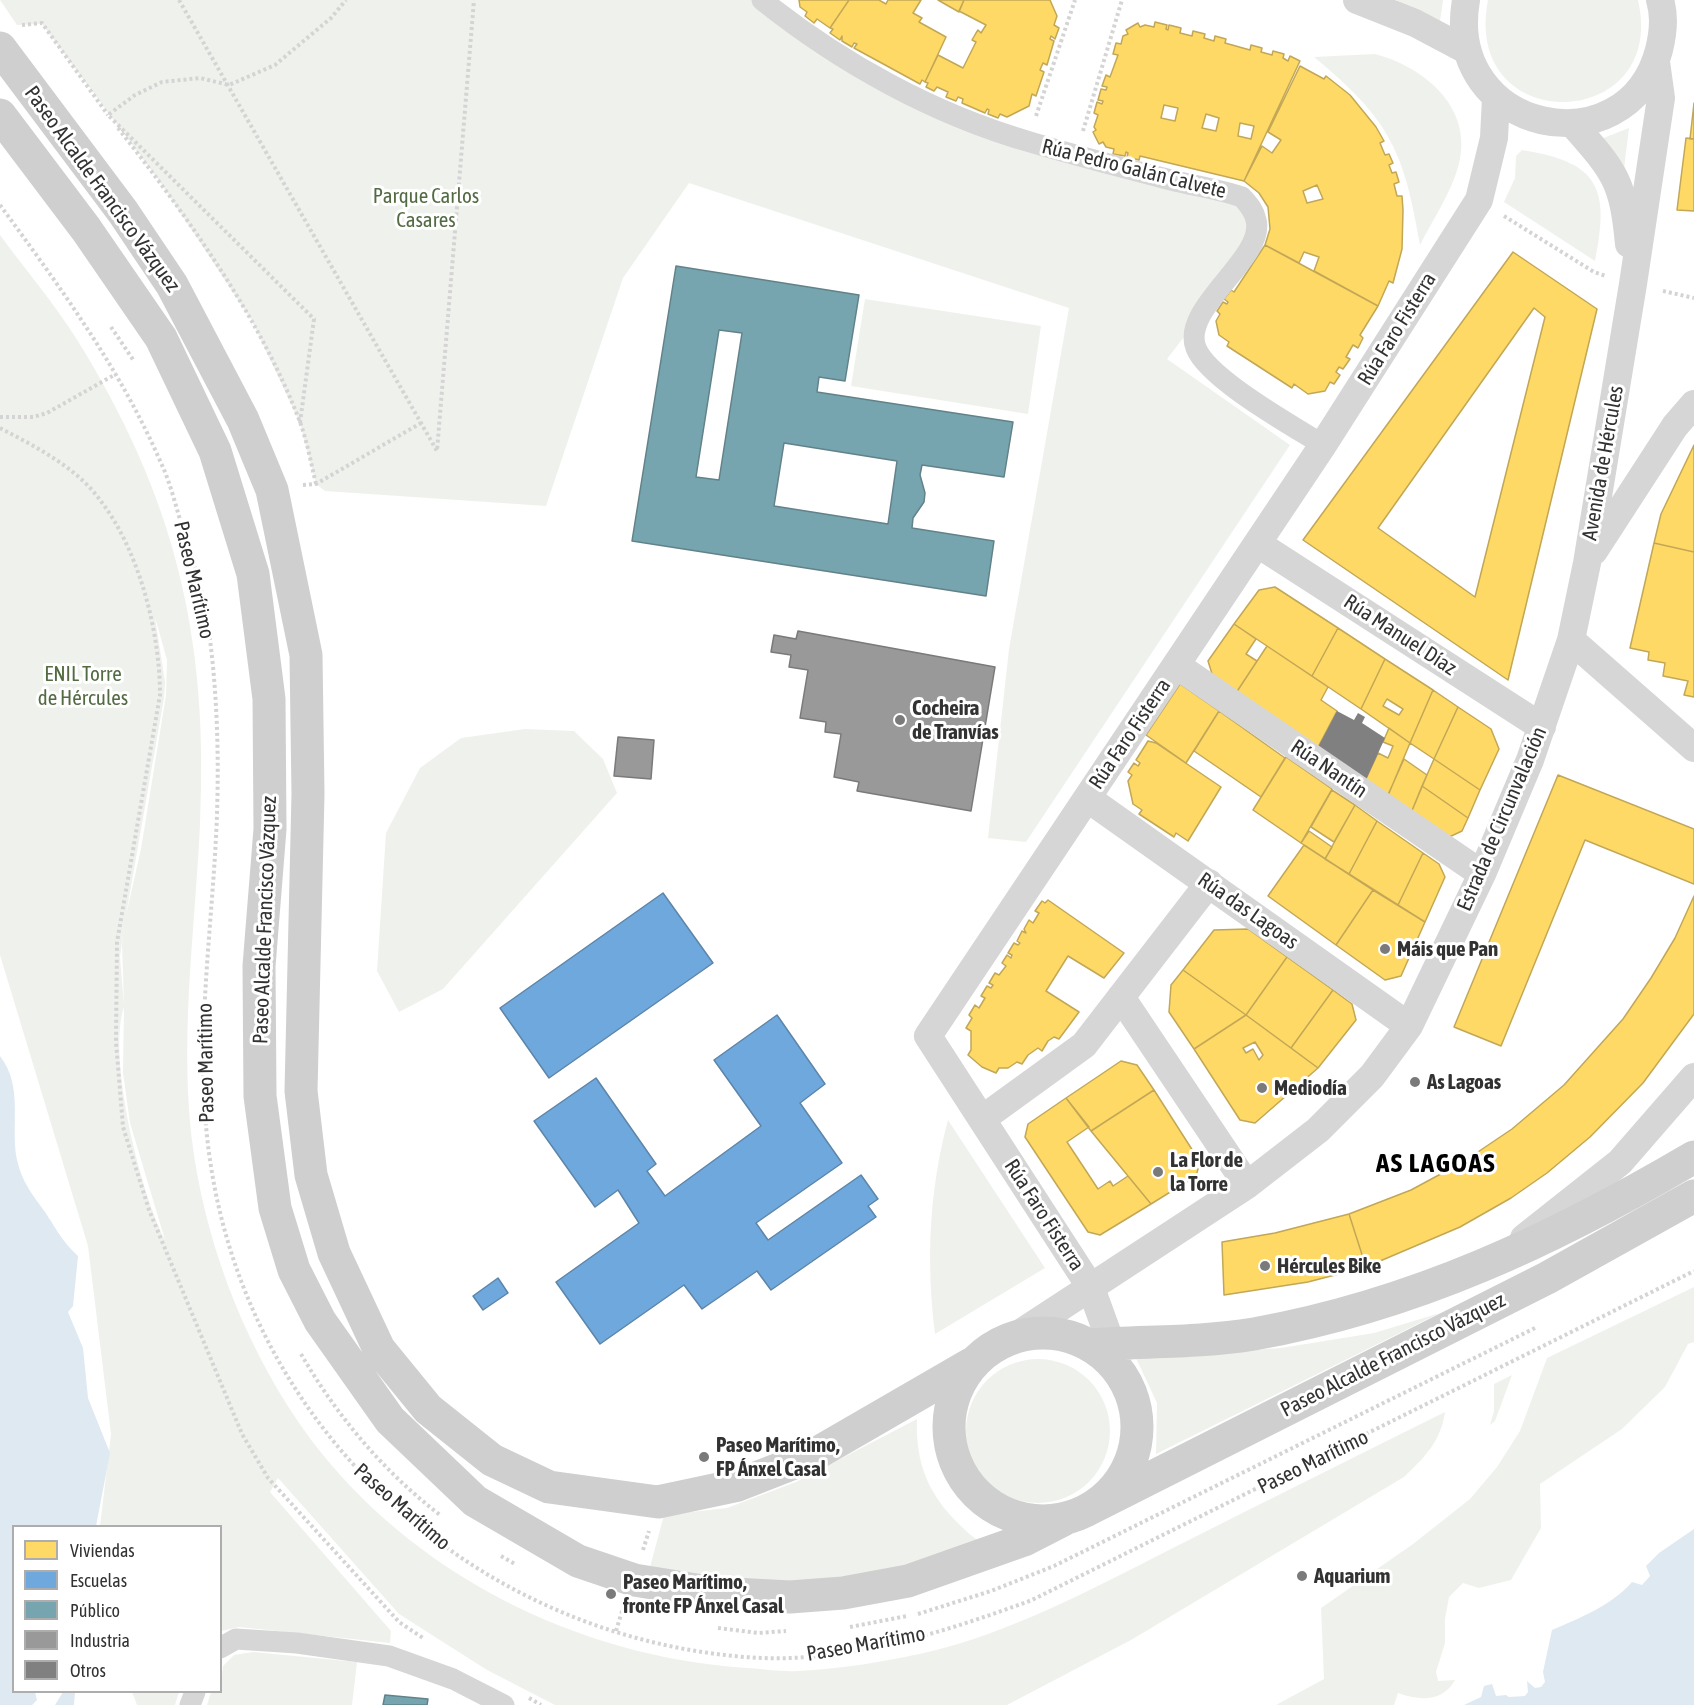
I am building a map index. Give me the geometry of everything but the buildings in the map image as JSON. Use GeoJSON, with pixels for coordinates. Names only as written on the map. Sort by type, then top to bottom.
{"type":"FeatureCollection","features":[{"type":"Feature","properties":{"kind":"main road","name":"Paseo Alcalde Francisco Vázquez"},"geometry":{"type":"LineString","coordinates":[[10,37],[172,285],[243,420],[272,490],[306,655],[308,794],[301,1091],[311,1175],[334,1253],[379,1349],[428,1409],[492,1460],[549,1487],[658,1502],[738,1485],[812,1456],[971,1364]]}},
{"type":"Feature","properties":{"kind":"main road","name":"Paseo Alcalde Francisco Vázquez"},"geometry":{"type":"LineString","coordinates":[[0,115],[86,229],[161,338],[215,450],[249,563],[269,699],[270,829],[258,966],[260,1096],[275,1208],[294,1270],[320,1322],[390,1420],[475,1501],[578,1561],[634,1580],[715,1593],[790,1597],[843,1593],[908,1581],[1024,1540],[1076,1515],[1547,1278],[1694,1196]]}},
{"type":"Feature","properties":{"kind":"main road","name":"Paseo Alcalde Francisco Vázquez"},"geometry":{"type":"LineString","coordinates":[[1105,1351],[1252,1334],[1387,1302],[1498,1261],[1635,1192],[1694,1158]]}},
{"type":"Feature","properties":{"kind":"main road"},"geometry":{"type":"LineString","coordinates":[[1042,1332],[1067,1335],[1105,1351],[1128,1387],[1134,1405],[1136,1442],[1128,1469],[1112,1492],[1076,1515],[1034,1522],[1005,1514],[980,1498],[961,1475],[950,1447],[948,1417],[956,1389],[971,1364],[993,1346],[1016,1336],[1042,1332]]}},
{"type":"Feature","properties":{"kind":"street","name":"Rúa Pedro Galán Calvete"},"geometry":{"type":"LineString","coordinates":[[762,0],[789,21],[857,66],[910,95],[968,121],[1076,155],[1174,181],[1223,190],[1242,197],[1253,209],[1257,222],[1254,237],[1245,255],[1197,320],[1193,334],[1195,347],[1202,358],[1229,382],[1263,408],[1323,445]]}},
{"type":"Feature","properties":{"kind":"street"},"geometry":{"type":"LineString","coordinates":[[1346,0],[1358,0],[1415,23],[1466,50]]}},
{"type":"Feature","properties":{"kind":"street"},"geometry":{"type":"LineString","coordinates":[[1466,0],[1462,20],[1466,50],[1478,76],[1496,98],[1527,117],[1545,122],[1572,123],[1598,117],[1623,105],[1642,86],[1656,62],[1663,34],[1661,2]]}},
{"type":"Feature","properties":{"kind":"street","name":"Avenida de Hércules"},"geometry":{"type":"LineString","coordinates":[[1570,640],[1587,563],[1661,98],[1656,62]]}},
{"type":"Feature","properties":{"kind":"street","name":"Rúa Faro Fisterra"},"geometry":{"type":"LineString","coordinates":[[1105,1351],[1091,1288],[928,1036],[1258,544],[1479,200],[1494,138],[1496,98]]}},
{"type":"Feature","properties":{"kind":"street","name":"Avenida de Hércules"},"geometry":{"type":"LineString","coordinates":[[1572,123],[1612,170],[1621,188],[1633,284]]}},
{"type":"Feature","properties":{"kind":"street"},"geometry":{"type":"LineString","coordinates":[[1587,563],[1675,426],[1694,404]]}},
{"type":"Feature","properties":{"kind":"street","name":"Rúa Manuel Díaz"},"geometry":{"type":"LineString","coordinates":[[1258,544],[1542,727]]}},
{"type":"Feature","properties":{"kind":"street"},"geometry":{"type":"LineString","coordinates":[[1570,640],[1694,748]]}},
{"type":"Feature","properties":{"kind":"street","name":"Estrada de Circunvalación"},"geometry":{"type":"LineString","coordinates":[[1016,1336],[1247,1185],[1318,1130],[1372,1076],[1409,1026],[1482,874],[1542,727],[1570,640]]}},
{"type":"Feature","properties":{"kind":"street","name":"Rúa Nantín"},"geometry":{"type":"LineString","coordinates":[[1176,664],[1482,874]]}},
{"type":"Feature","properties":{"kind":"street","name":"Rúa das Lagoas"},"geometry":{"type":"LineString","coordinates":[[1088,798],[1409,1026]]}},
{"type":"Feature","properties":{"kind":"street"},"geometry":{"type":"LineString","coordinates":[[982,1119],[1084,1045],[1209,883]]}},
{"type":"Feature","properties":{"kind":"street"},"geometry":{"type":"LineString","coordinates":[[1121,996],[1247,1185]]}},
{"type":"Feature","properties":{"kind":"street","name":"Paseo Alcalde Francisco Vázquez"},"geometry":{"type":"LineString","coordinates":[[1498,1261],[1620,1162],[1694,1077]]}},
{"type":"Feature","properties":{"kind":"street"},"geometry":{"type":"LineString","coordinates":[[222,1647],[236,1639],[297,1643],[389,1656],[513,1700]]}},
{"type":"Feature","properties":{"kind":"path"},"geometry":{"type":"LineString","coordinates":[[179,0],[437,451],[474,0]]}},
{"type":"Feature","properties":{"kind":"path"},"geometry":{"type":"LineString","coordinates":[[108,115],[135,95],[162,82],[200,78],[229,85],[275,65],[332,18],[346,0]]}},
{"type":"Feature","properties":{"kind":"path"},"geometry":{"type":"LineString","coordinates":[[1028,141],[1075,0]]}},
{"type":"Feature","properties":{"kind":"path"},"geometry":{"type":"LineString","coordinates":[[1076,155],[1122,0]]}},
{"type":"Feature","properties":{"kind":"path"},"geometry":{"type":"LineString","coordinates":[[10,37],[42,23],[108,115],[160,182],[252,321],[300,423],[316,484],[421,423]]}},
{"type":"Feature","properties":{"kind":"path"},"geometry":{"type":"LineString","coordinates":[[108,115],[314,319],[300,423]]}},
{"type":"Feature","properties":{"kind":"path"},"geometry":{"type":"LineString","coordinates":[[1479,200],[1594,273],[1694,298]]}},
{"type":"Feature","properties":{"kind":"path","name":"Paseo Marítimo"},"geometry":{"type":"LineString","coordinates":[[0,205],[63,291],[116,374],[162,465],[195,563],[208,623],[218,729],[217,805],[205,984],[205,1104],[210,1161],[224,1227],[238,1271],[278,1361],[306,1409],[363,1477],[427,1532],[466,1561],[506,1585],[561,1612],[667,1646],[748,1657],[825,1655],[924,1636],[1032,1600],[1694,1271]]}},
{"type":"Feature","properties":{"kind":"path"},"geometry":{"type":"LineString","coordinates":[[107,320],[137,368]]}},
{"type":"Feature","properties":{"kind":"path"},"geometry":{"type":"LineString","coordinates":[[0,417],[33,417],[47,413],[116,374]]}},
{"type":"Feature","properties":{"kind":"path"},"geometry":{"type":"LineString","coordinates":[[0,428],[48,454],[100,500],[134,565],[154,628],[160,661],[160,695],[117,942],[116,1042],[123,1127],[149,1210],[242,1434],[268,1478],[399,1622],[425,1640]]}},
{"type":"Feature","properties":{"kind":"path"},"geometry":{"type":"LineString","coordinates":[[846,1627],[867,1626],[929,1612],[1054,1566],[1537,1327]]}},
{"type":"Feature","properties":{"kind":"path"},"geometry":{"type":"LineString","coordinates":[[301,1353],[326,1394],[394,1478],[447,1521]]}},
{"type":"Feature","properties":{"kind":"path"},"geometry":{"type":"LineString","coordinates":[[492,1551],[519,1566]]}},
{"type":"Feature","properties":{"kind":"path"},"geometry":{"type":"LineString","coordinates":[[613,1606],[634,1612]]}},
{"type":"Feature","properties":{"kind":"path"},"geometry":{"type":"LineString","coordinates":[[714,1628],[758,1633],[791,1631]]}},
{"type":"Feature","properties":{"kind":"path"},"geometry":{"type":"LineString","coordinates":[[513,1700],[541,1705]]}},
{"type":"Feature","properties":{"kind":"green space","name":"Parque Carlos Casares"},"geometry":{"type":"Polygon","coordinates":[[[0,0],[762,0],[910,95],[1223,190],[1257,222],[1197,320],[1167,359],[1290,445],[1026,842],[988,838],[1009,649],[1069,308],[689,183],[623,278],[546,506],[325,491],[316,484],[300,423],[252,321],[160,182],[42,24],[17,25],[0,0]]]}},
{"type":"Feature","properties":{"kind":"green space"},"geometry":{"type":"Polygon","coordinates":[[[1443,0],[1440,21],[1397,1],[1443,0]]]}},
{"type":"Feature","properties":{"kind":"green space"},"geometry":{"type":"Polygon","coordinates":[[[1488,0],[1638,0],[1639,44],[1624,76],[1597,95],[1564,102],[1532,96],[1504,77],[1488,45],[1488,0]]]}},
{"type":"Feature","properties":{"kind":"green space"},"geometry":{"type":"Polygon","coordinates":[[[1375,54],[1415,71],[1432,84],[1446,98],[1456,116],[1461,135],[1461,156],[1454,179],[1420,245],[1407,184],[1389,139],[1360,99],[1314,57],[1375,54]]]}},
{"type":"Feature","properties":{"kind":"green space"},"geometry":{"type":"Polygon","coordinates":[[[1629,128],[1624,169],[1596,141],[1629,128]]]}},
{"type":"Feature","properties":{"kind":"green space"},"geometry":{"type":"Polygon","coordinates":[[[1522,150],[1568,162],[1583,171],[1593,183],[1599,197],[1601,215],[1595,261],[1504,202],[1515,178],[1516,156],[1522,150]]]}},
{"type":"Feature","properties":{"kind":"green space","name":"ENIL Torre de Hércules"},"geometry":{"type":"Polygon","coordinates":[[[0,235],[76,338],[110,397],[138,455],[161,512],[179,570],[191,630],[198,692],[201,756],[200,824],[189,990],[187,1073],[189,1114],[201,1193],[221,1267],[251,1339],[288,1406],[309,1437],[350,1486],[397,1529],[448,1567],[503,1600],[561,1626],[622,1647],[684,1661],[747,1668],[779,1671],[830,1669],[924,1653],[1020,1622],[1445,1412],[1440,1432],[1431,1448],[1404,1477],[1131,1640],[1007,1705],[555,1705],[487,1670],[399,1614],[278,1478],[270,1492],[391,1631],[390,1643],[239,1627],[222,1631],[222,1525],[100,1525],[111,1434],[88,1246],[0,955],[0,235]],[[155,617],[165,682],[164,698],[126,915],[141,849],[166,695],[167,660],[155,617]],[[125,919],[120,957],[124,1005],[122,944],[125,919]],[[124,1007],[120,1030],[123,1090],[137,1158],[155,1218],[165,1240],[130,1123],[123,1073],[124,1007]]]}},
{"type":"Feature","properties":{"kind":"green space"},"geometry":{"type":"Polygon","coordinates":[[[865,299],[1041,326],[1028,414],[851,386],[865,299]]]}},
{"type":"Feature","properties":{"kind":"green space"},"geometry":{"type":"Polygon","coordinates":[[[525,729],[574,731],[603,759],[617,793],[443,989],[399,1012],[377,971],[386,833],[420,768],[461,738],[525,729]]]}},
{"type":"Feature","properties":{"kind":"green space"},"geometry":{"type":"Polygon","coordinates":[[[948,1120],[1045,1268],[935,1334],[930,1253],[931,1226],[937,1173],[948,1120]]]}},
{"type":"Feature","properties":{"kind":"green space"},"geometry":{"type":"Polygon","coordinates":[[[1694,1287],[1694,1342],[1688,1344],[1665,1387],[1622,1429],[1540,1484],[1541,1528],[1511,1580],[1479,1588],[1463,1583],[1449,1597],[1445,1619],[1445,1643],[1436,1672],[1438,1681],[1455,1680],[1450,1687],[1430,1698],[1398,1693],[1394,1705],[1276,1705],[1324,1679],[1321,1608],[1413,1544],[1470,1499],[1497,1467],[1520,1431],[1547,1358],[1694,1287]]]}},
{"type":"Feature","properties":{"kind":"green space"},"geometry":{"type":"Polygon","coordinates":[[[1440,1313],[1156,1454],[1157,1403],[1136,1358],[1281,1348],[1374,1333],[1440,1313]]]}},
{"type":"Feature","properties":{"kind":"green space"},"geometry":{"type":"Polygon","coordinates":[[[1038,1359],[1066,1364],[1089,1380],[1105,1403],[1110,1431],[1105,1459],[1089,1482],[1066,1498],[1038,1503],[1010,1498],[987,1482],[971,1459],[966,1431],[971,1403],[987,1380],[1010,1364],[1038,1359]]]}},
{"type":"Feature","properties":{"kind":"green space"},"geometry":{"type":"Polygon","coordinates":[[[1512,1375],[1495,1421],[1490,1425],[1494,1411],[1494,1384],[1512,1375]]]}},
{"type":"Feature","properties":{"kind":"green space"},"geometry":{"type":"Polygon","coordinates":[[[917,1419],[920,1456],[930,1487],[950,1514],[977,1540],[933,1560],[820,1583],[731,1580],[650,1567],[664,1515],[727,1508],[796,1482],[917,1419]]]}},
{"type":"Feature","properties":{"kind":"green space"},"geometry":{"type":"Polygon","coordinates":[[[253,1652],[357,1662],[352,1705],[207,1705],[211,1693],[222,1693],[223,1666],[234,1655],[253,1652]]]}},
{"type":"Feature","properties":{"kind":"green space"},"geometry":{"type":"Polygon","coordinates":[[[132,1693],[179,1693],[175,1705],[137,1705],[132,1693]]]}},
{"type":"Feature","properties":{"kind":"shaded area"},"geometry":{"type":"Polygon","coordinates":[[[0,1056],[12,1080],[15,1106],[15,1147],[22,1175],[60,1235],[78,1256],[73,1306],[68,1312],[83,1348],[88,1398],[110,1453],[96,1525],[12,1525],[12,1693],[35,1693],[37,1700],[32,1705],[0,1705],[0,1056]]]}},
{"type":"Feature","properties":{"kind":"shaded area"},"geometry":{"type":"Polygon","coordinates":[[[1694,1529],[1694,1705],[1464,1705],[1481,1697],[1484,1686],[1492,1684],[1496,1696],[1509,1697],[1525,1696],[1528,1692],[1527,1681],[1535,1688],[1541,1687],[1545,1682],[1543,1672],[1552,1630],[1584,1616],[1615,1598],[1632,1582],[1642,1585],[1650,1576],[1646,1566],[1659,1553],[1694,1529]]]}},
{"type":"Feature","properties":{"kind":"shaded area"},"geometry":{"type":"Polygon","coordinates":[[[62,1693],[75,1693],[74,1705],[55,1705],[62,1693]]]}},
{"type":"Feature","properties":{"kind":"place","name":"Cocheira de Tranvías"},"geometry":{"type":"Point","coordinates":[900,720]}},
{"type":"Feature","properties":{"kind":"place","name":"Máis que Pan"},"geometry":{"type":"Point","coordinates":[1385,949]}},
{"type":"Feature","properties":{"kind":"place","name":"As Lagoas"},"geometry":{"type":"Point","coordinates":[1415,1082]}},
{"type":"Feature","properties":{"kind":"place","name":"Mediodía"},"geometry":{"type":"Point","coordinates":[1262,1088]}},
{"type":"Feature","properties":{"kind":"place","name":"La Flor de la Torre"},"geometry":{"type":"Point","coordinates":[1158,1172]}},
{"type":"Feature","properties":{"kind":"place","name":"Hércules Bike"},"geometry":{"type":"Point","coordinates":[1265,1266]}},
{"type":"Feature","properties":{"kind":"place","name":"Paseo Marítimo, FP Ánxel Casal"},"geometry":{"type":"Point","coordinates":[704,1457]}},
{"type":"Feature","properties":{"kind":"place","name":"Aquarium"},"geometry":{"type":"Point","coordinates":[1302,1576]}},
{"type":"Feature","properties":{"kind":"place","name":"Paseo Marítimo, fronte FP Ánxel Casal"},"geometry":{"type":"Point","coordinates":[611,1594]}},
{"type":"Feature","properties":{"kind":"district","name":"AS LAGOAS"},"geometry":{"type":"Point","coordinates":[1436,1163]}}]}
